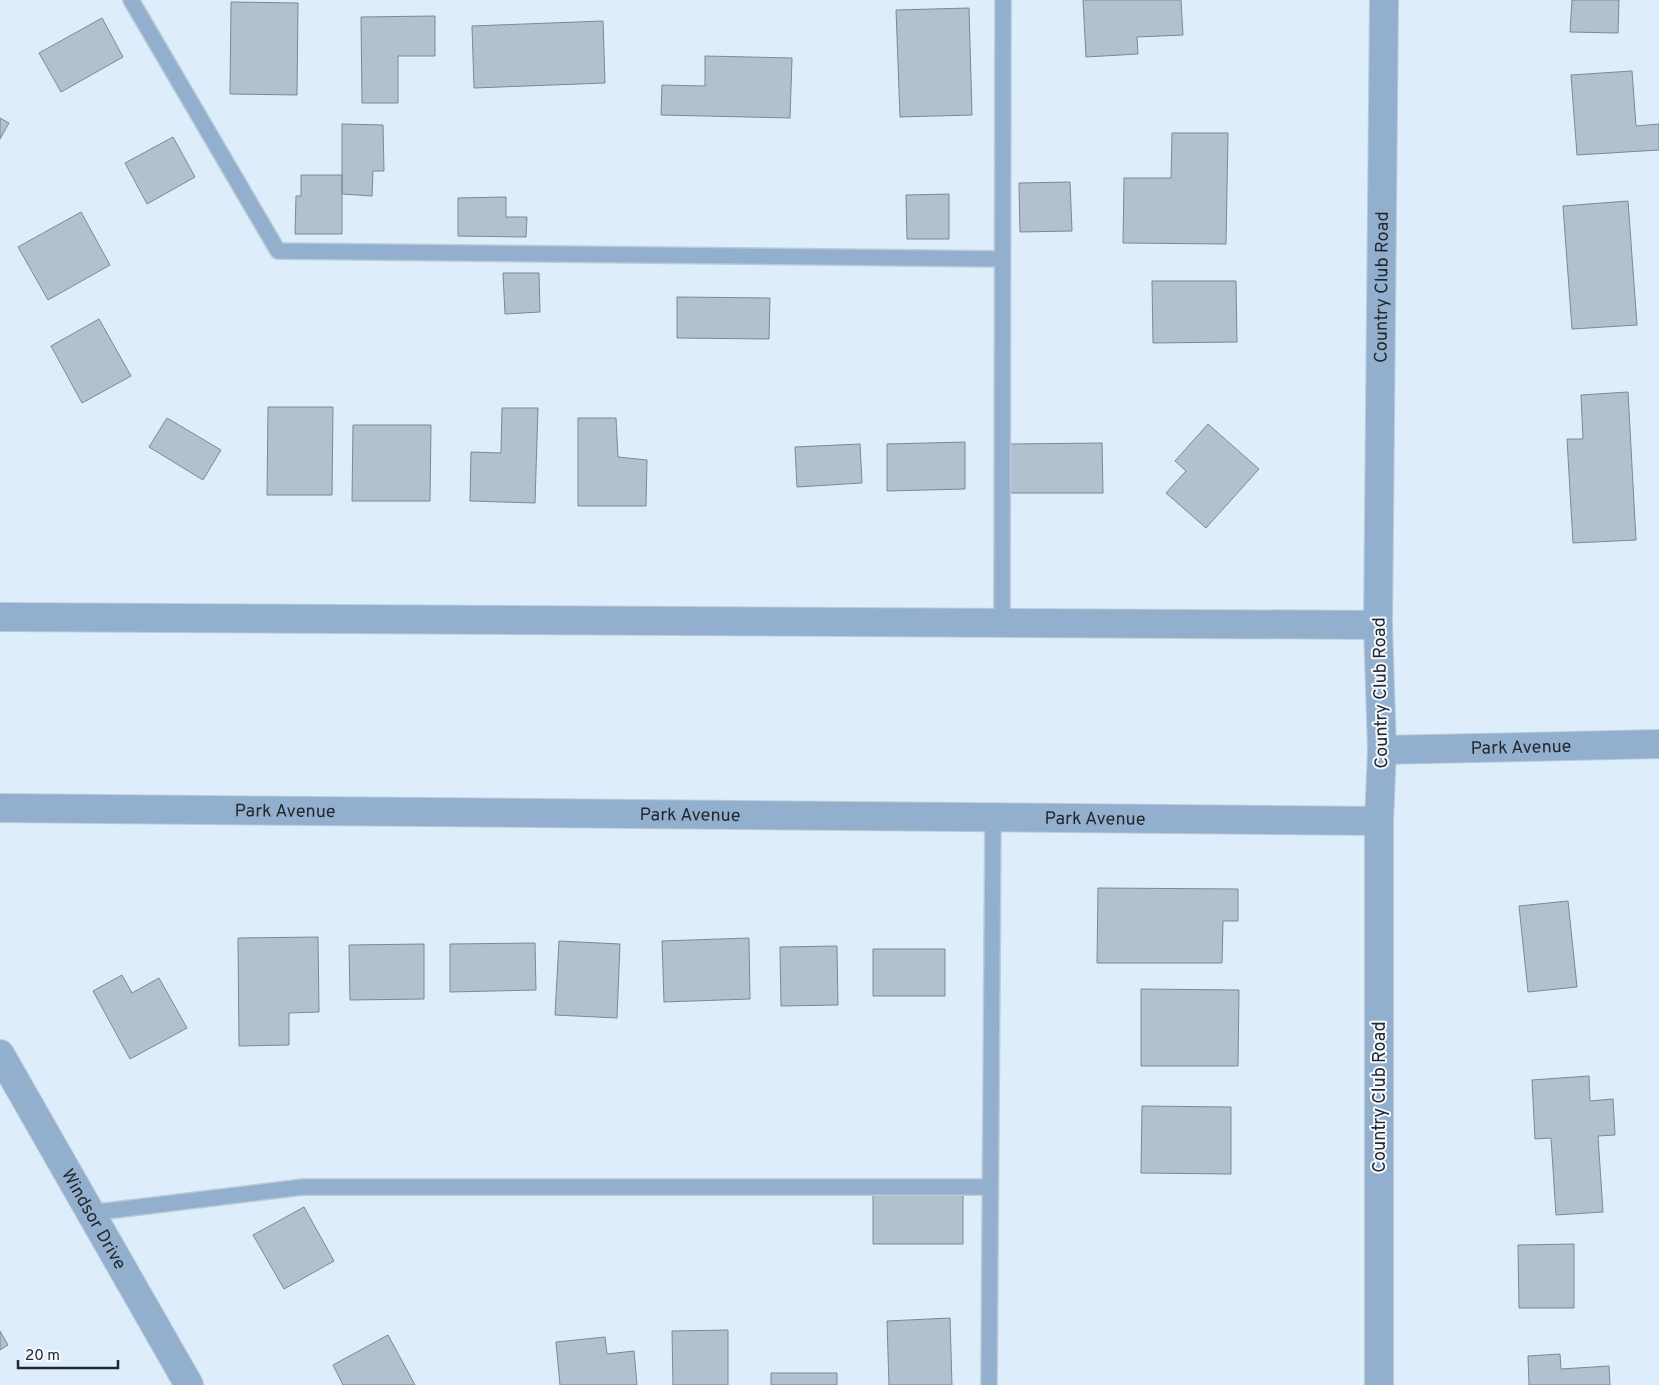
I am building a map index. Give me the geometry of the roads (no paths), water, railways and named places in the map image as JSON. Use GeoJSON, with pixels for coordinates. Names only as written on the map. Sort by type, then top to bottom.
{"type":"FeatureCollection","features":[{"type":"Feature","properties":{"kind":"street","name":"Country Club Road"},"geometry":{"type":"LineString","coordinates":[[1379,1385],[1380,821],[1382,750],[1378,624],[1384,0]]}},
{"type":"Feature","properties":{"kind":"street"},"geometry":{"type":"LineString","coordinates":[[0,617],[1378,624]]}},
{"type":"Feature","properties":{"kind":"street","name":"Park Avenue"},"geometry":{"type":"LineString","coordinates":[[1382,750],[1659,744]]}},
{"type":"Feature","properties":{"kind":"street","name":"Park Avenue"},"geometry":{"type":"LineString","coordinates":[[0,808],[1380,821]]}},
{"type":"Feature","properties":{"kind":"street","name":"Windsor Drive"},"geometry":{"type":"LineString","coordinates":[[0,1054],[189,1385]]}},
{"type":"Feature","properties":{"kind":"lane"},"geometry":{"type":"LineString","coordinates":[[131,0],[278,251],[1002,259]]}},
{"type":"Feature","properties":{"kind":"lane"},"geometry":{"type":"LineString","coordinates":[[1002,623],[1003,0]]}},
{"type":"Feature","properties":{"kind":"lane"},"geometry":{"type":"LineString","coordinates":[[988,1385],[993,817]]}},
{"type":"Feature","properties":{"kind":"lane"},"geometry":{"type":"LineString","coordinates":[[90,1213],[304,1188],[990,1187]]}}]}
